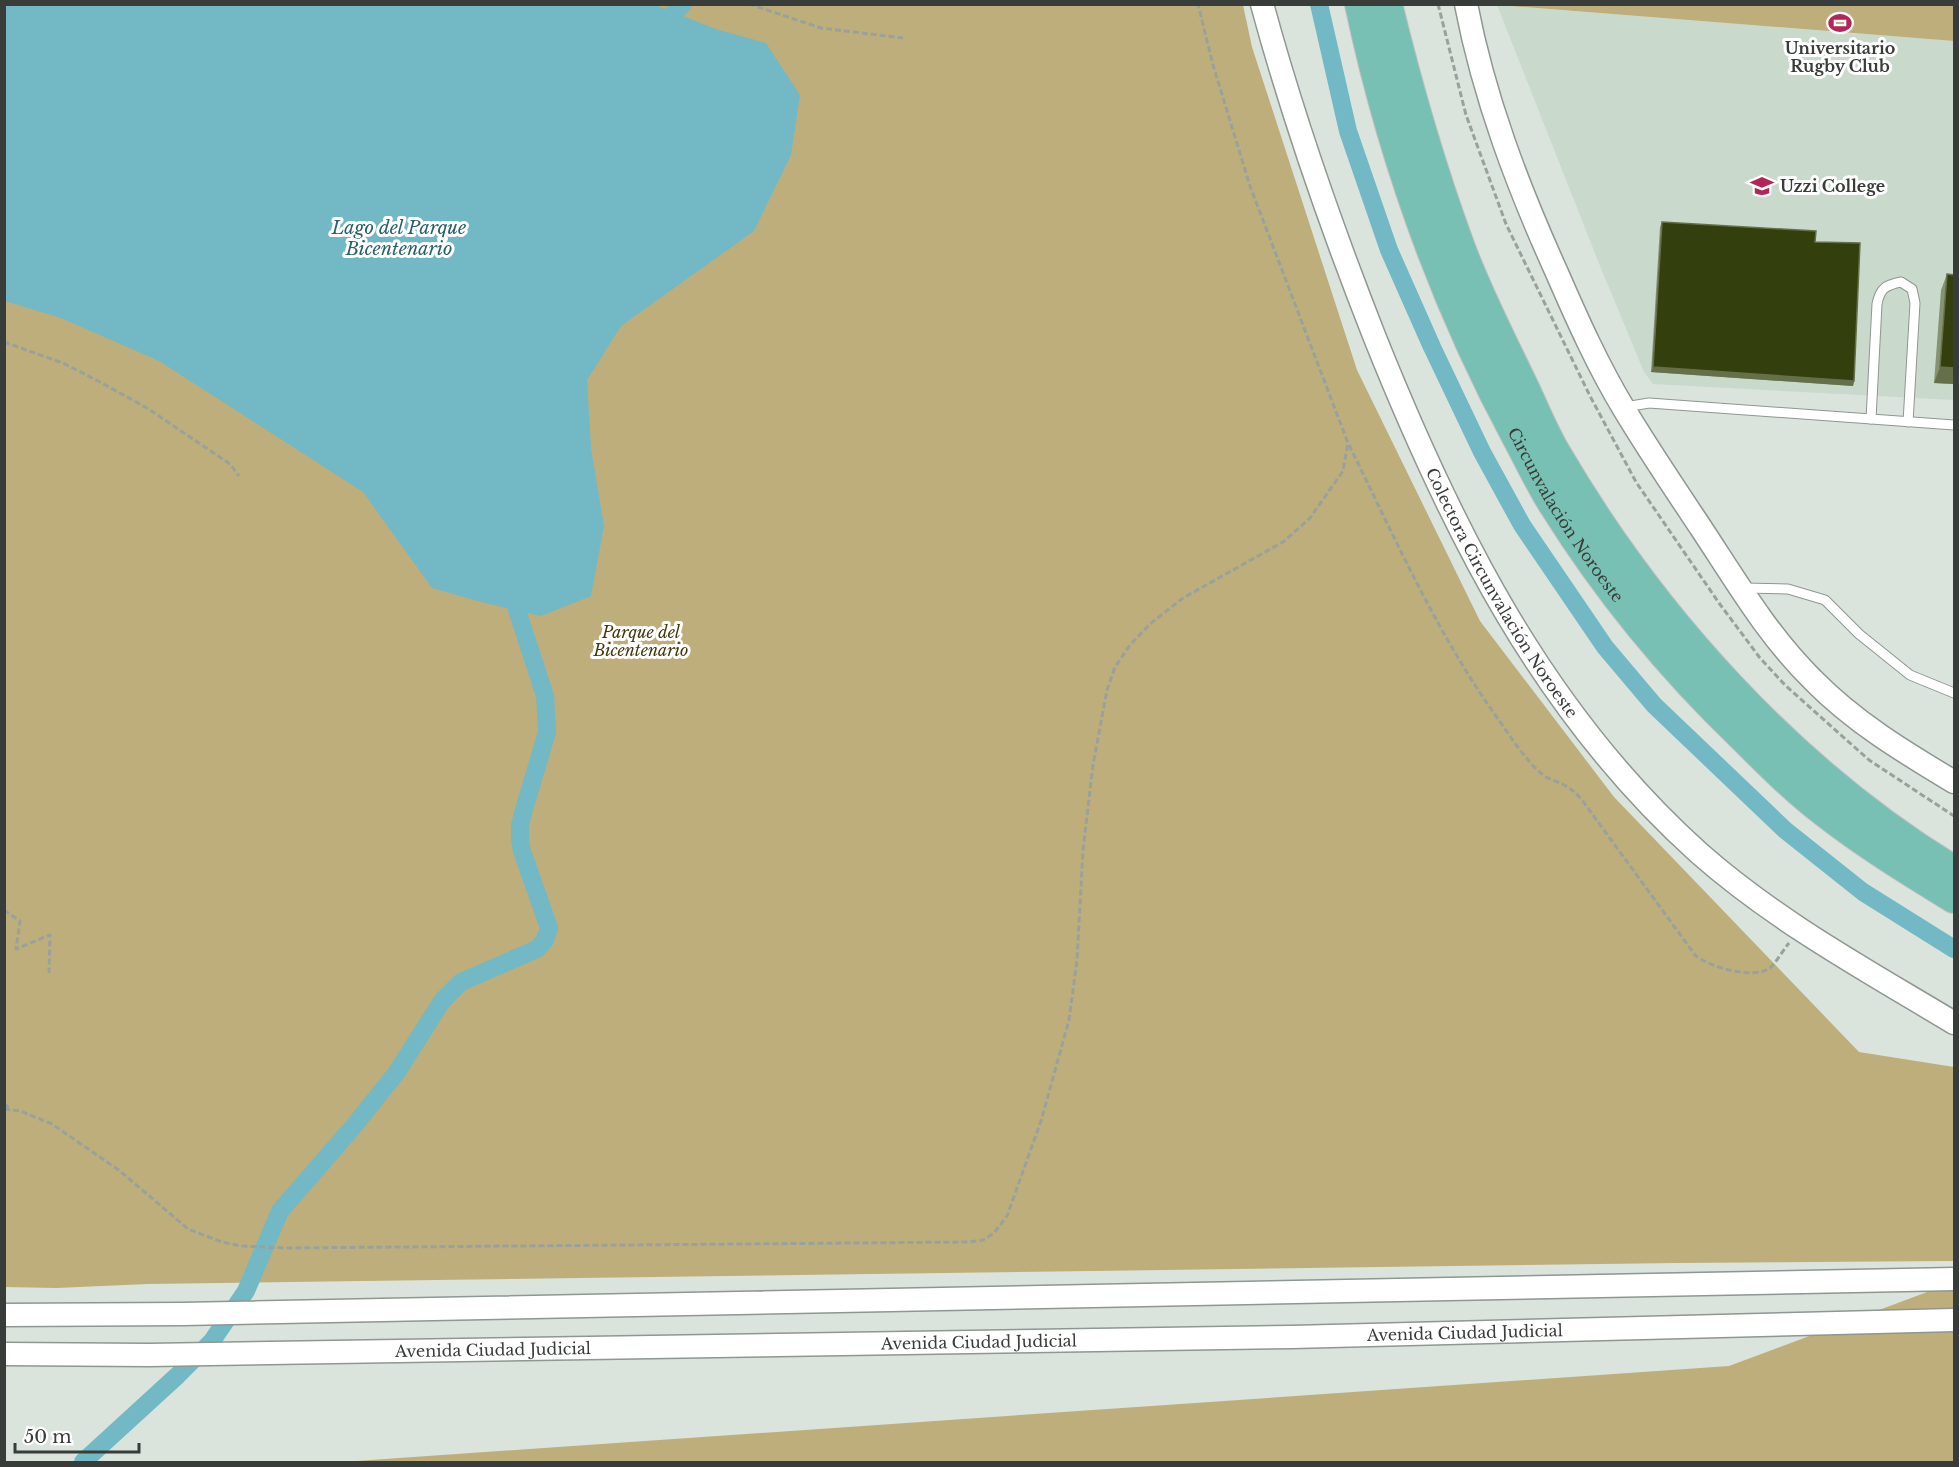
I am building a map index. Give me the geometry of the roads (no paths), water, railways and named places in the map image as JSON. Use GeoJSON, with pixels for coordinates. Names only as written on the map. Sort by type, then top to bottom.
{"type":"FeatureCollection","features":[{"type":"Feature","properties":{"kind":"highway","name":"Circunvalación Noroeste"},"geometry":{"type":"LineString","coordinates":[[1360,4],[1393,140],[1443,280],[1496,398],[1553,503],[1596,567],[1640,626],[1701,697],[1823,811],[1898,863],[1954,898]]}},
{"type":"Feature","properties":{"kind":"highway","name":"Circunvalación Noroeste"},"geometry":{"type":"LineString","coordinates":[[1387,4],[1428,154],[1460,247],[1493,325],[1554,452],[1612,542],[1667,614],[1718,674],[1789,745],[1872,815],[1954,871]]}},
{"type":"Feature","properties":{"kind":"street","name":"Colectora Circunvalación Noroeste"},"geometry":{"type":"LineString","coordinates":[[1262,4],[1280,70],[1317,180],[1356,291],[1396,390],[1435,481],[1514,629],[1548,680],[1594,743],[1657,811],[1707,859],[1739,886],[1799,930],[1954,1023]]}},
{"type":"Feature","properties":{"kind":"street"},"geometry":{"type":"LineString","coordinates":[[1466,4],[1486,90],[1530,210],[1577,319],[1623,407],[1779,644],[1814,681],[1860,722],[1954,782]]}},
{"type":"Feature","properties":{"kind":"street"},"geometry":{"type":"LineString","coordinates":[[4,1315],[183,1314],[1946,1279]]}},
{"type":"Feature","properties":{"kind":"street","name":"Avenida Ciudad Judicial"},"geometry":{"type":"LineString","coordinates":[[4,1354],[149,1355],[1280,1337],[1944,1320]]}},
{"type":"Feature","properties":{"kind":"lane"},"geometry":{"type":"LineString","coordinates":[[1871,419],[1876,304],[1879,292],[1887,284],[1901,282],[1912,289],[1915,303],[1908,422]]}},
{"type":"Feature","properties":{"kind":"lane"},"geometry":{"type":"LineString","coordinates":[[1623,407],[1648,403],[1954,425]]}},
{"type":"Feature","properties":{"kind":"lane"},"geometry":{"type":"LineString","coordinates":[[1741,588],[1788,589],[1825,600],[1859,634],[1911,675],[1954,693]]}},
{"type":"Feature","properties":{"kind":"water","name":"Lago del Parque Bicentenario"},"geometry":{"type":"Polygon","coordinates":[[[4,5],[655,5],[716,29],[766,43],[800,95],[791,155],[754,231],[621,326],[587,380],[591,448],[604,526],[591,596],[541,616],[432,588],[363,492],[159,361],[61,318],[5,301],[4,5]]]}},
{"type":"Feature","properties":{"kind":"waterway"},"geometry":{"type":"LineString","coordinates":[[658,29],[683,4]]}},
{"type":"Feature","properties":{"kind":"waterway"},"geometry":{"type":"LineString","coordinates":[[1319,4],[1348,131],[1389,250],[1482,452],[1522,525],[1605,647],[1654,705],[1785,830],[1863,892],[1954,949]]}},
{"type":"Feature","properties":{"kind":"waterway"},"geometry":{"type":"LineString","coordinates":[[83,1462],[212,1341],[246,1291],[280,1211],[397,1072],[442,1001],[461,982],[537,949],[545,940],[549,928],[520,840],[520,825],[547,732],[545,696],[517,610],[514,588]]}},
{"type":"Feature","properties":{"kind":"place","name":"Universitario Rugby Club"},"geometry":{"type":"Point","coordinates":[1840,23]}},
{"type":"Feature","properties":{"kind":"place","name":"Uzzi College"},"geometry":{"type":"Point","coordinates":[1762,186]}},
{"type":"Feature","properties":{"kind":"park label","name":"Parque del Bicentenario"},"geometry":{"type":"Point","coordinates":[641,641]}}]}
